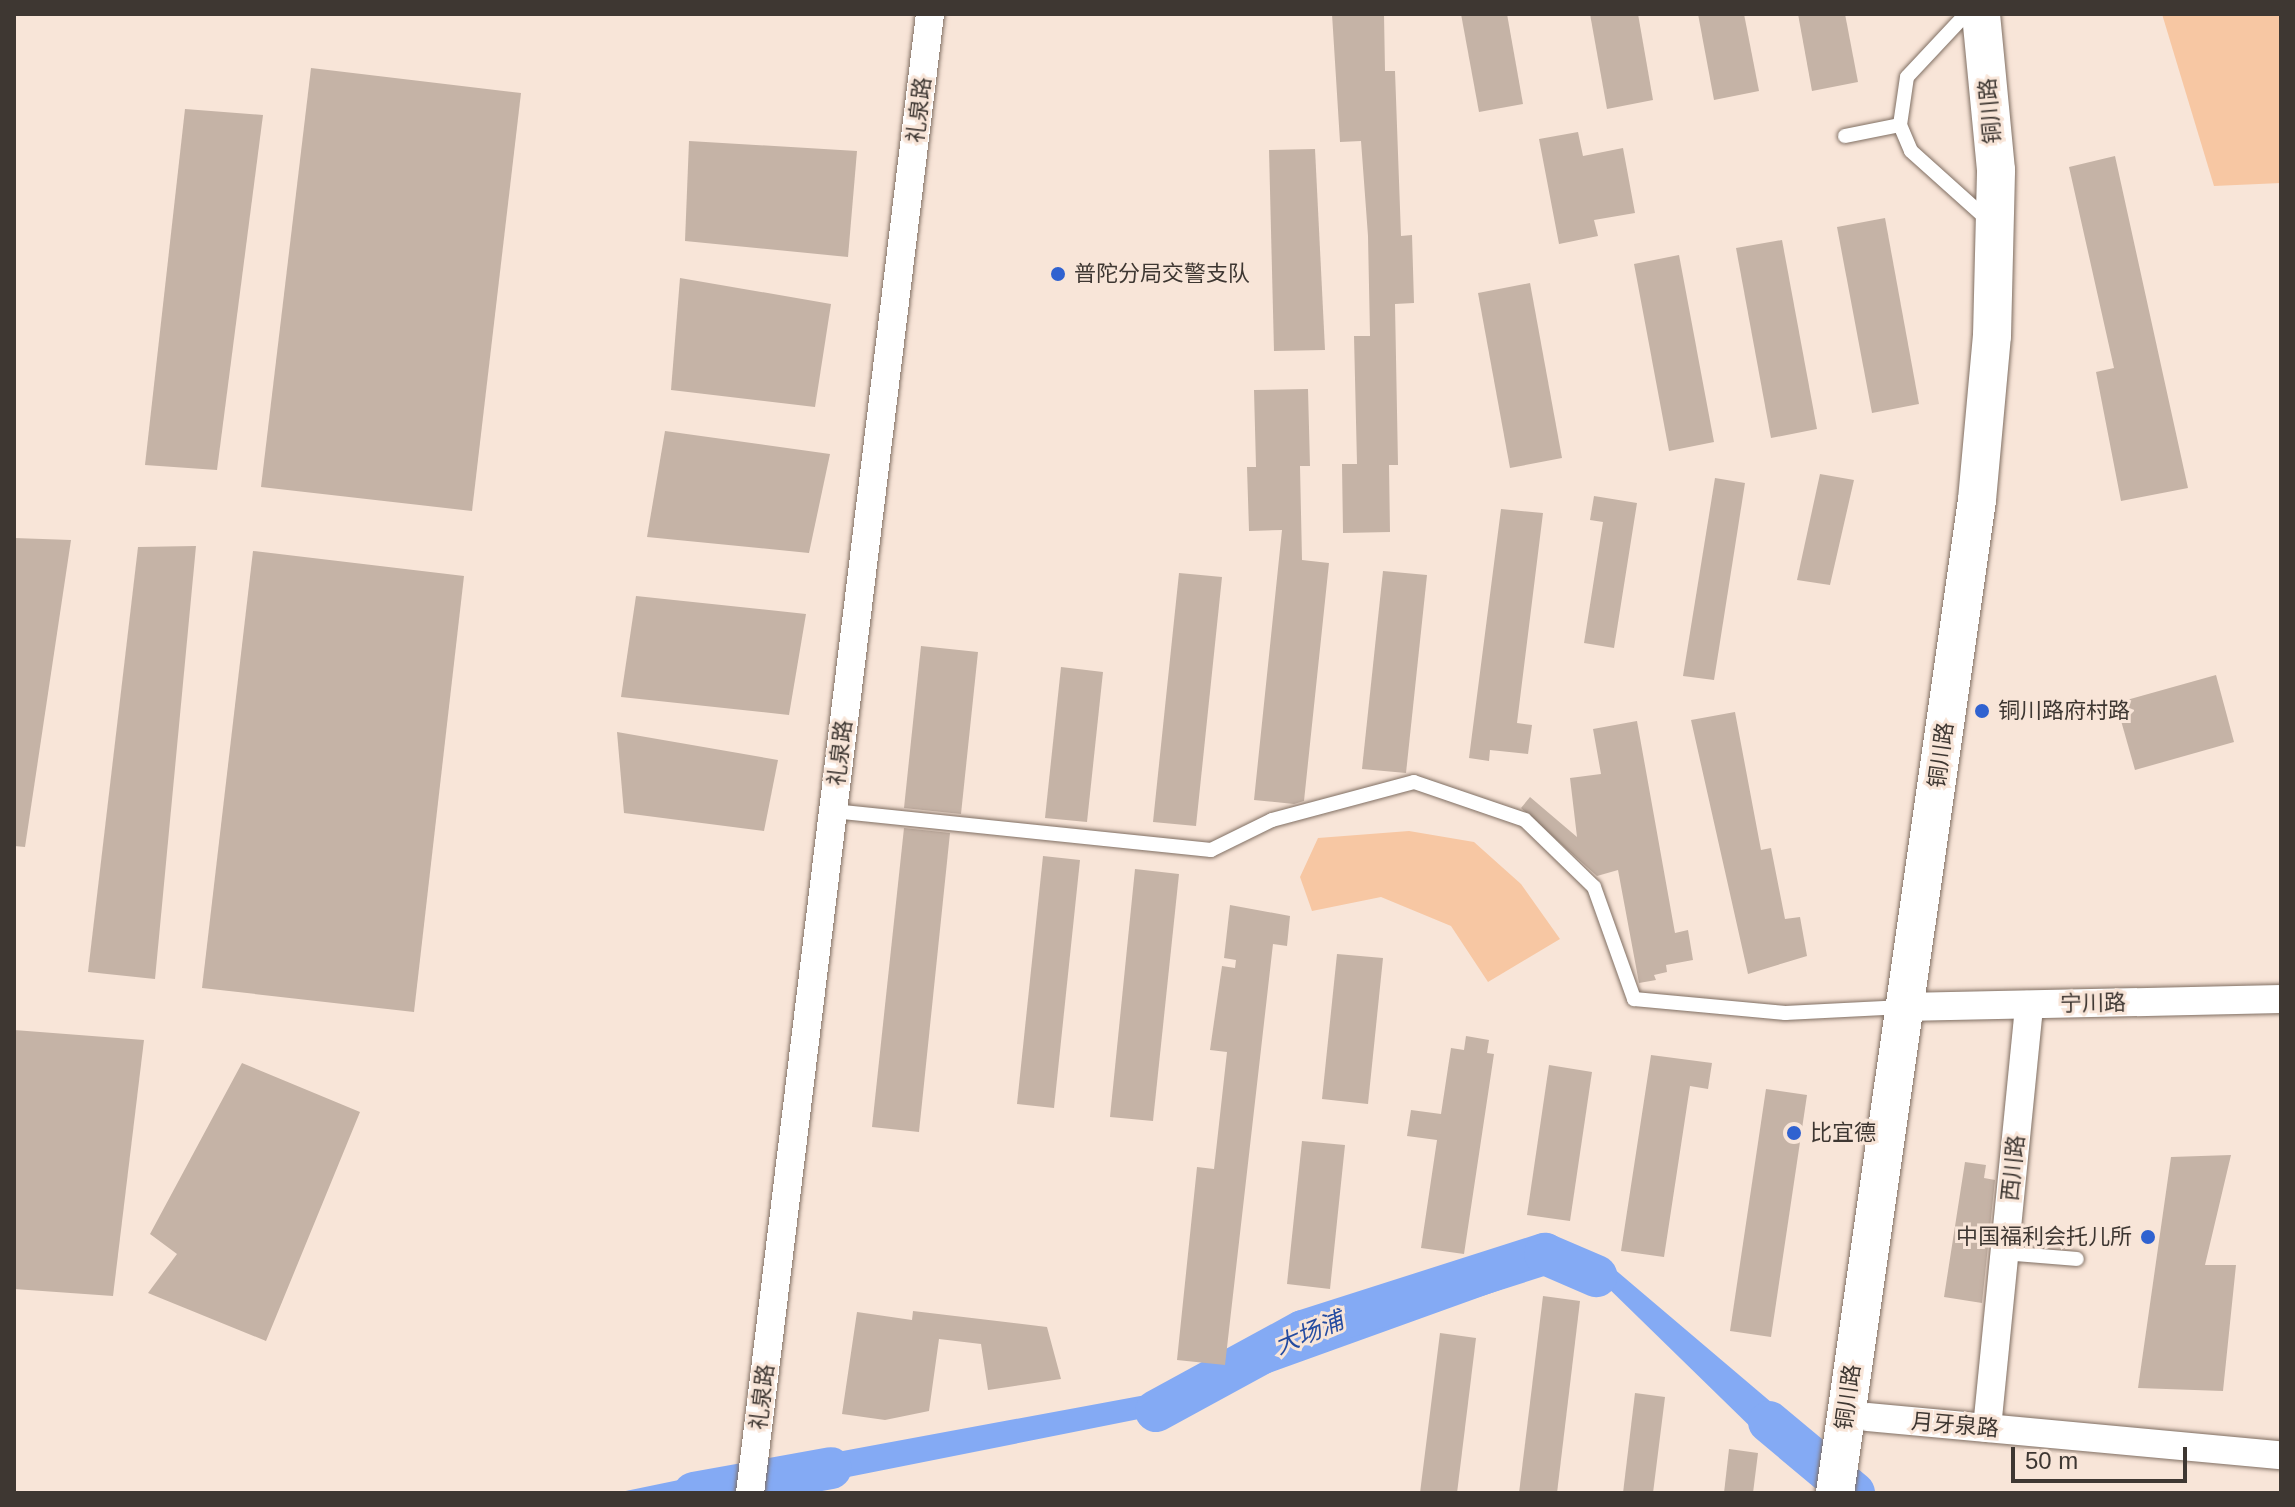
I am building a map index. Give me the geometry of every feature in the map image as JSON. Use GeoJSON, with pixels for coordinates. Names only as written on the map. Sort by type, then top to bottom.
{"type":"FeatureCollection","features":[{"type":"Feature","properties":{"kind":"main road","name":"铜川路"},"geometry":{"type":"LineString","coordinates":[[1835,1493],[1853,1468],[1868,1417],[1977,500],[1996,170],[1981,14]]}},
{"type":"Feature","properties":{"kind":"main road","name":"铜川路"},"geometry":{"type":"LineString","coordinates":[[1853,1468],[1915,1007],[1998,504],[2014,167],[2003,14]]}},
{"type":"Feature","properties":{"kind":"street","name":"礼泉路"},"geometry":{"type":"LineString","coordinates":[[750,1493],[930,14]]}},
{"type":"Feature","properties":{"kind":"street","name":"宁川路"},"geometry":{"type":"LineString","coordinates":[[1915,1007],[2281,999]]}},
{"type":"Feature","properties":{"kind":"street","name":"西川路"},"geometry":{"type":"LineString","coordinates":[[1987,1428],[2029,1005]]}},
{"type":"Feature","properties":{"kind":"street","name":"月牙泉路"},"geometry":{"type":"LineString","coordinates":[[1868,1417],[2281,1455]]}},
{"type":"Feature","properties":{"kind":"lane"},"geometry":{"type":"LineString","coordinates":[[1966,14],[1907,77],[1900,125],[1911,151],[1994,226]]}},
{"type":"Feature","properties":{"kind":"lane"},"geometry":{"type":"LineString","coordinates":[[1845,136],[1900,125]]}},
{"type":"Feature","properties":{"kind":"lane"},"geometry":{"type":"LineString","coordinates":[[833,811],[1211,850],[1272,820],[1414,782],[1525,820],[1594,887],[1634,999],[1785,1013],[1915,1007]]}},
{"type":"Feature","properties":{"kind":"lane"},"geometry":{"type":"LineString","coordinates":[[2004,1253],[2077,1259]]}},
{"type":"Feature","properties":{"kind":"shaded area"},"geometry":{"type":"Polygon","coordinates":[[[2162,14],[2281,14],[2281,183],[2214,186],[2162,14]]]}},
{"type":"Feature","properties":{"kind":"shaded area"},"geometry":{"type":"Polygon","coordinates":[[[1409,831],[1474,842],[1521,884],[1560,939],[1488,982],[1451,926],[1381,897],[1312,911],[1300,877],[1318,838],[1409,831]]]}},
{"type":"Feature","properties":{"kind":"water"},"geometry":{"type":"Polygon","coordinates":[[[1545,1254],[1606,1262],[1778,1408],[1811,1458],[1810,1475],[1762,1438],[1598,1278],[1544,1274],[1144,1418],[773,1492],[778,1463],[1205,1384],[1303,1331],[1545,1254]]]}},
{"type":"Feature","properties":{"kind":"water"},"geometry":{"type":"Polygon","coordinates":[[[732,1469],[729,1493],[616,1493],[732,1469]]]}},
{"type":"Feature","properties":{"kind":"building"},"geometry":{"type":"Polygon","coordinates":[[[1332,14],[1384,14],[1385,71],[1395,71],[1401,236],[1412,235],[1414,303],[1395,304],[1398,465],[1389,465],[1390,532],[1343,533],[1342,464],[1357,464],[1354,336],[1370,336],[1368,236],[1361,141],[1340,142],[1332,14]]]}},
{"type":"Feature","properties":{"kind":"building"},"geometry":{"type":"Polygon","coordinates":[[[1461,14],[1507,14],[1523,104],[1479,112],[1461,14]]]}},
{"type":"Feature","properties":{"kind":"building"},"geometry":{"type":"Polygon","coordinates":[[[1590,14],[1638,14],[1653,100],[1607,109],[1590,14]]]}},
{"type":"Feature","properties":{"kind":"building"},"geometry":{"type":"Polygon","coordinates":[[[1698,14],[1744,14],[1759,91],[1714,100],[1698,14]]]}},
{"type":"Feature","properties":{"kind":"building"},"geometry":{"type":"Polygon","coordinates":[[[1798,14],[1845,14],[1858,82],[1812,91],[1798,14]]]}},
{"type":"Feature","properties":{"kind":"building"},"geometry":{"type":"Polygon","coordinates":[[[311,68],[521,93],[472,511],[261,487],[311,68]]]}},
{"type":"Feature","properties":{"kind":"building"},"geometry":{"type":"Polygon","coordinates":[[[185,109],[263,115],[217,470],[145,465],[185,109]]]}},
{"type":"Feature","properties":{"kind":"building"},"geometry":{"type":"Polygon","coordinates":[[[1578,132],[1583,156],[1623,148],[1635,213],[1594,220],[1598,236],[1559,244],[1539,139],[1578,132]]]}},
{"type":"Feature","properties":{"kind":"building"},"geometry":{"type":"Polygon","coordinates":[[[689,141],[857,151],[848,257],[685,241],[689,141]]]}},
{"type":"Feature","properties":{"kind":"building"},"geometry":{"type":"Polygon","coordinates":[[[1315,149],[1325,350],[1274,351],[1269,150],[1315,149]]]}},
{"type":"Feature","properties":{"kind":"building"},"geometry":{"type":"Polygon","coordinates":[[[2115,156],[2188,488],[2121,501],[2096,372],[2114,368],[2069,167],[2115,156]]]}},
{"type":"Feature","properties":{"kind":"building"},"geometry":{"type":"Polygon","coordinates":[[[1885,218],[1919,404],[1872,413],[1837,227],[1885,218]]]}},
{"type":"Feature","properties":{"kind":"building"},"geometry":{"type":"Polygon","coordinates":[[[1782,240],[1817,429],[1771,438],[1736,248],[1782,240]]]}},
{"type":"Feature","properties":{"kind":"building"},"geometry":{"type":"Polygon","coordinates":[[[1679,255],[1714,442],[1669,451],[1634,264],[1679,255]]]}},
{"type":"Feature","properties":{"kind":"building"},"geometry":{"type":"Polygon","coordinates":[[[680,278],[831,304],[815,407],[671,390],[680,278]]]}},
{"type":"Feature","properties":{"kind":"building"},"geometry":{"type":"Polygon","coordinates":[[[1530,283],[1562,458],[1510,468],[1478,293],[1530,283]]]}},
{"type":"Feature","properties":{"kind":"building"},"geometry":{"type":"Polygon","coordinates":[[[1308,389],[1310,466],[1300,466],[1302,560],[1329,563],[1304,801],[1294,804],[1254,800],[1282,530],[1249,531],[1247,467],[1256,467],[1254,390],[1308,389]]]}},
{"type":"Feature","properties":{"kind":"building"},"geometry":{"type":"Polygon","coordinates":[[[665,431],[830,454],[809,553],[647,537],[665,431]]]}},
{"type":"Feature","properties":{"kind":"building"},"geometry":{"type":"Polygon","coordinates":[[[1820,474],[1854,480],[1830,585],[1797,580],[1820,474]]]}},
{"type":"Feature","properties":{"kind":"building"},"geometry":{"type":"Polygon","coordinates":[[[1715,478],[1745,483],[1714,680],[1683,676],[1715,478]]]}},
{"type":"Feature","properties":{"kind":"building"},"geometry":{"type":"Polygon","coordinates":[[[1594,496],[1637,503],[1614,648],[1584,643],[1603,522],[1590,520],[1594,496]]]}},
{"type":"Feature","properties":{"kind":"building"},"geometry":{"type":"Polygon","coordinates":[[[1501,509],[1543,513],[1517,723],[1532,725],[1528,754],[1490,750],[1489,761],[1469,758],[1501,509]]]}},
{"type":"Feature","properties":{"kind":"building"},"geometry":{"type":"Polygon","coordinates":[[[14,538],[71,540],[25,847],[14,846],[14,538]]]}},
{"type":"Feature","properties":{"kind":"building"},"geometry":{"type":"Polygon","coordinates":[[[196,546],[155,979],[88,972],[138,547],[196,546]]]}},
{"type":"Feature","properties":{"kind":"building"},"geometry":{"type":"Polygon","coordinates":[[[253,551],[464,576],[414,1012],[202,988],[253,551]]]}},
{"type":"Feature","properties":{"kind":"building"},"geometry":{"type":"Polygon","coordinates":[[[1383,571],[1427,575],[1406,773],[1362,769],[1383,571]]]}},
{"type":"Feature","properties":{"kind":"building"},"geometry":{"type":"Polygon","coordinates":[[[1179,573],[1222,577],[1196,826],[1153,822],[1179,573]]]}},
{"type":"Feature","properties":{"kind":"building"},"geometry":{"type":"Polygon","coordinates":[[[636,596],[806,614],[789,715],[621,697],[636,596]]]}},
{"type":"Feature","properties":{"kind":"building"},"geometry":{"type":"Polygon","coordinates":[[[921,646],[978,652],[961,814],[904,808],[921,646]]]}},
{"type":"Feature","properties":{"kind":"building"},"geometry":{"type":"Polygon","coordinates":[[[1061,667],[1103,672],[1087,822],[1045,818],[1061,667]]]}},
{"type":"Feature","properties":{"kind":"building"},"geometry":{"type":"Polygon","coordinates":[[[2216,675],[2234,742],[2135,770],[2116,703],[2216,675]]]}},
{"type":"Feature","properties":{"kind":"building"},"geometry":{"type":"Polygon","coordinates":[[[1735,712],[1761,850],[1771,848],[1785,919],[1800,917],[1807,956],[1748,974],[1691,720],[1735,712]]]}},
{"type":"Feature","properties":{"kind":"building"},"geometry":{"type":"Polygon","coordinates":[[[1637,721],[1675,933],[1688,930],[1693,960],[1666,965],[1667,972],[1654,975],[1656,980],[1639,983],[1618,870],[1597,876],[1521,808],[1530,797],[1577,837],[1570,778],[1601,774],[1593,729],[1637,721]]]}},
{"type":"Feature","properties":{"kind":"building"},"geometry":{"type":"Polygon","coordinates":[[[617,732],[778,760],[764,831],[624,813],[617,732]]]}},
{"type":"Feature","properties":{"kind":"building"},"geometry":{"type":"Polygon","coordinates":[[[904,828],[950,833],[919,1132],[872,1127],[904,828]]]}},
{"type":"Feature","properties":{"kind":"building"},"geometry":{"type":"Polygon","coordinates":[[[1043,856],[1080,860],[1054,1108],[1017,1104],[1043,856]]]}},
{"type":"Feature","properties":{"kind":"building"},"geometry":{"type":"Polygon","coordinates":[[[1135,869],[1179,874],[1153,1121],[1110,1117],[1135,869]]]}},
{"type":"Feature","properties":{"kind":"building"},"geometry":{"type":"Polygon","coordinates":[[[1230,905],[1290,916],[1287,946],[1273,944],[1225,1365],[1177,1360],[1197,1167],[1214,1169],[1227,1052],[1210,1050],[1222,966],[1235,968],[1236,960],[1224,958],[1230,905]]]}},
{"type":"Feature","properties":{"kind":"building"},"geometry":{"type":"Polygon","coordinates":[[[1337,954],[1383,958],[1368,1104],[1322,1099],[1337,954]]]}},
{"type":"Feature","properties":{"kind":"building"},"geometry":{"type":"Polygon","coordinates":[[[14,1030],[144,1040],[113,1296],[14,1289],[14,1030]]]}},
{"type":"Feature","properties":{"kind":"building"},"geometry":{"type":"Polygon","coordinates":[[[1466,1036],[1489,1040],[1487,1053],[1494,1054],[1464,1254],[1421,1248],[1437,1140],[1407,1136],[1411,1110],[1441,1114],[1451,1048],[1464,1050],[1466,1036]]]}},
{"type":"Feature","properties":{"kind":"building"},"geometry":{"type":"Polygon","coordinates":[[[1651,1055],[1712,1063],[1708,1089],[1690,1086],[1664,1257],[1621,1251],[1651,1055]]]}},
{"type":"Feature","properties":{"kind":"building"},"geometry":{"type":"Polygon","coordinates":[[[242,1063],[360,1112],[266,1341],[148,1293],[177,1254],[150,1234],[242,1063]]]}},
{"type":"Feature","properties":{"kind":"building"},"geometry":{"type":"Polygon","coordinates":[[[1549,1065],[1592,1072],[1570,1221],[1527,1215],[1549,1065]]]}},
{"type":"Feature","properties":{"kind":"building"},"geometry":{"type":"Polygon","coordinates":[[[1766,1089],[1807,1095],[1771,1337],[1730,1331],[1766,1089]]]}},
{"type":"Feature","properties":{"kind":"building"},"geometry":{"type":"Polygon","coordinates":[[[1302,1141],[1345,1145],[1330,1289],[1287,1284],[1302,1141]]]}},
{"type":"Feature","properties":{"kind":"building"},"geometry":{"type":"Polygon","coordinates":[[[2231,1155],[2205,1265],[2236,1265],[2223,1391],[2138,1388],[2171,1157],[2231,1155]]]}},
{"type":"Feature","properties":{"kind":"building"},"geometry":{"type":"Polygon","coordinates":[[[1965,1162],[1986,1165],[1984,1178],[1995,1180],[1982,1303],[1944,1297],[1965,1162]]]}},
{"type":"Feature","properties":{"kind":"building"},"geometry":{"type":"Polygon","coordinates":[[[1543,1296],[1580,1301],[1557,1493],[1519,1493],[1543,1296]]]}},
{"type":"Feature","properties":{"kind":"building"},"geometry":{"type":"Polygon","coordinates":[[[913,1311],[1047,1327],[1061,1379],[988,1390],[981,1344],[939,1339],[929,1411],[885,1420],[842,1414],[857,1312],[912,1320],[913,1311]]]}},
{"type":"Feature","properties":{"kind":"building"},"geometry":{"type":"Polygon","coordinates":[[[1440,1333],[1476,1338],[1457,1493],[1420,1493],[1440,1333]]]}},
{"type":"Feature","properties":{"kind":"building"},"geometry":{"type":"Polygon","coordinates":[[[1635,1393],[1665,1397],[1653,1493],[1623,1493],[1635,1393]]]}},
{"type":"Feature","properties":{"kind":"building"},"geometry":{"type":"Polygon","coordinates":[[[1729,1449],[1758,1453],[1753,1493],[1724,1493],[1729,1449]]]}},
{"type":"Feature","properties":{"kind":"waterway","name":"大场浦"},"geometry":{"type":"LineString","coordinates":[[1156,1411],[1303,1331],[1545,1254],[1596,1276]]}},
{"type":"Feature","properties":{"kind":"waterway","name":"大场浦"},"geometry":{"type":"LineString","coordinates":[[1769,1422],[1854,1493]]}},
{"type":"Feature","properties":{"kind":"waterway","name":"大场浦"},"geometry":{"type":"LineString","coordinates":[[694,1493],[831,1468]]}},
{"type":"Feature","properties":{"kind":"place","name":"普陀分局交警支队"},"geometry":{"type":"Point","coordinates":[1058,274]}},
{"type":"Feature","properties":{"kind":"place","name":"铜川路府村路"},"geometry":{"type":"Point","coordinates":[1982,711]}},
{"type":"Feature","properties":{"kind":"place","name":"比宜德"},"geometry":{"type":"Point","coordinates":[1794,1133]}},
{"type":"Feature","properties":{"kind":"place","name":"中国福利会托儿所"},"geometry":{"type":"Point","coordinates":[2148,1237]}}]}
